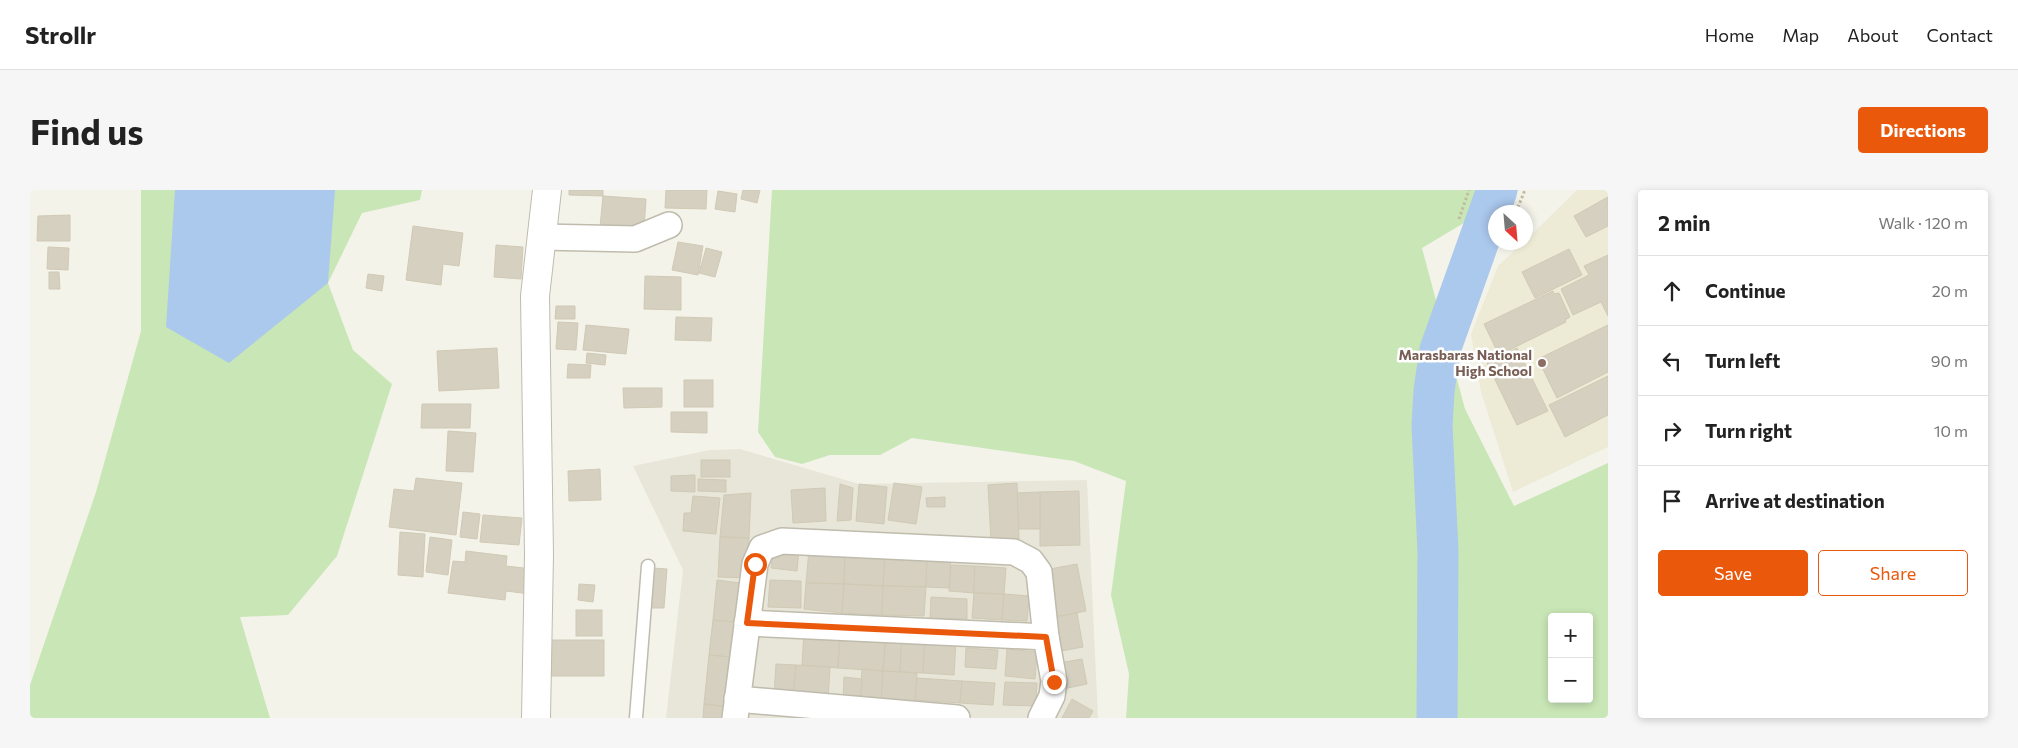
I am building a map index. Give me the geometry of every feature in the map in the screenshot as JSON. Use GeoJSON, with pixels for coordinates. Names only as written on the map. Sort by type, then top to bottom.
{"type":"FeatureCollection","features":[{"type":"Feature","properties":{"kind":"street"},"geometry":{"type":"LineString","coordinates":[[536,718],[539,554],[535,296],[547,190]]}},
{"type":"Feature","properties":{"kind":"street"},"geometry":{"type":"LineString","coordinates":[[541,237],[635,239],[670,225]]}},
{"type":"Feature","properties":{"kind":"street"},"geometry":{"type":"LineString","coordinates":[[957,718],[736,708],[755,564],[762,548],[782,541],[792,541],[1014,552],[1031,561],[1039,572],[1046,637],[1054,682],[1052,696],[1041,718]]}},
{"type":"Feature","properties":{"kind":"street"},"geometry":{"type":"LineString","coordinates":[[747,623],[1046,637]]}},
{"type":"Feature","properties":{"kind":"lane"},"geometry":{"type":"LineString","coordinates":[[636,718],[648,566]]}},
{"type":"Feature","properties":{"kind":"path"},"geometry":{"type":"LineString","coordinates":[[1459,219],[1469,190]]}},
{"type":"Feature","properties":{"kind":"path"},"geometry":{"type":"LineString","coordinates":[[1519,205],[1525,190]]}},
{"type":"Feature","properties":{"kind":"shaded area","name":"Marasbaras National High School"},"geometry":{"type":"Polygon","coordinates":[[[1577,190],[1608,190],[1608,447],[1513,492],[1481,392],[1471,334],[1498,266],[1515,250],[1533,250],[1533,233],[1577,190]]]}},
{"type":"Feature","properties":{"kind":"shaded area"},"geometry":{"type":"Polygon","coordinates":[[[740,449],[859,484],[1087,480],[1098,718],[666,718],[683,570],[633,466],[710,450],[740,449]]]}},
{"type":"Feature","properties":{"kind":"green space"},"geometry":{"type":"Polygon","coordinates":[[[141,190],[422,190],[420,200],[362,213],[328,283],[353,350],[392,384],[337,556],[288,615],[240,617],[270,718],[30,718],[30,685],[96,492],[141,331],[141,190]]]}},
{"type":"Feature","properties":{"kind":"green space"},"geometry":{"type":"Polygon","coordinates":[[[772,190],[1519,190],[1494,205],[1488,205],[1488,209],[1422,248],[1465,409],[1514,506],[1608,463],[1608,718],[1126,718],[1129,674],[1111,595],[1126,481],[1074,461],[912,438],[880,455],[830,455],[802,464],[775,457],[758,432],[772,190]]]}},
{"type":"Feature","properties":{"kind":"water"},"geometry":{"type":"Polygon","coordinates":[[[175,190],[335,190],[328,283],[229,363],[166,327],[175,190]]]}},
{"type":"Feature","properties":{"kind":"building"},"geometry":{"type":"Polygon","coordinates":[[[569,190],[603,190],[603,196],[569,195],[569,190]]]}},
{"type":"Feature","properties":{"kind":"building"},"geometry":{"type":"Polygon","coordinates":[[[666,190],[707,190],[706,209],[665,208],[666,190]]]}},
{"type":"Feature","properties":{"kind":"building"},"geometry":{"type":"Polygon","coordinates":[[[743,190],[760,190],[757,203],[741,199],[743,190]]]}},
{"type":"Feature","properties":{"kind":"building"},"geometry":{"type":"Polygon","coordinates":[[[718,191],[737,194],[735,212],[715,209],[718,191]]]}},
{"type":"Feature","properties":{"kind":"building"},"geometry":{"type":"Polygon","coordinates":[[[603,196],[646,199],[644,230],[600,227],[603,196]]]}},
{"type":"Feature","properties":{"kind":"building"},"geometry":{"type":"Polygon","coordinates":[[[1608,197],[1608,226],[1586,237],[1574,216],[1608,197]]]}},
{"type":"Feature","properties":{"kind":"building"},"geometry":{"type":"Polygon","coordinates":[[[70,215],[70,241],[37,241],[38,216],[70,215]]]}},
{"type":"Feature","properties":{"kind":"building"},"geometry":{"type":"Polygon","coordinates":[[[413,226],[463,233],[459,266],[443,264],[441,285],[406,280],[413,226]]]}},
{"type":"Feature","properties":{"kind":"building"},"geometry":{"type":"Polygon","coordinates":[[[678,242],[703,246],[698,275],[672,270],[678,242]]]}},
{"type":"Feature","properties":{"kind":"building"},"geometry":{"type":"Polygon","coordinates":[[[496,245],[523,247],[521,279],[494,277],[496,245]]]}},
{"type":"Feature","properties":{"kind":"building"},"geometry":{"type":"Polygon","coordinates":[[[48,247],[69,248],[68,270],[47,269],[48,247]]]}},
{"type":"Feature","properties":{"kind":"building"},"geometry":{"type":"Polygon","coordinates":[[[706,248],[722,252],[715,277],[699,273],[706,248]]]}},
{"type":"Feature","properties":{"kind":"building"},"geometry":{"type":"Polygon","coordinates":[[[1569,249],[1582,275],[1535,298],[1522,272],[1569,249]]]}},
{"type":"Feature","properties":{"kind":"building"},"geometry":{"type":"Polygon","coordinates":[[[1608,255],[1608,316],[1601,302],[1573,315],[1561,289],[1589,275],[1584,266],[1608,255]]]}},
{"type":"Feature","properties":{"kind":"building"},"geometry":{"type":"Polygon","coordinates":[[[49,272],[59,272],[60,289],[49,289],[49,272]]]}},
{"type":"Feature","properties":{"kind":"building"},"geometry":{"type":"Polygon","coordinates":[[[368,274],[384,276],[382,291],[366,288],[368,274]]]}},
{"type":"Feature","properties":{"kind":"building"},"geometry":{"type":"Polygon","coordinates":[[[645,276],[681,277],[681,310],[644,309],[645,276]]]}},
{"type":"Feature","properties":{"kind":"building"},"geometry":{"type":"Polygon","coordinates":[[[1553,291],[1554,294],[1559,293],[1570,317],[1565,320],[1566,322],[1499,355],[1484,324],[1553,291]]]}},
{"type":"Feature","properties":{"kind":"building"},"geometry":{"type":"Polygon","coordinates":[[[556,306],[575,306],[575,319],[555,319],[556,306]]]}},
{"type":"Feature","properties":{"kind":"building"},"geometry":{"type":"Polygon","coordinates":[[[676,317],[712,318],[711,341],[675,340],[676,317]]]}},
{"type":"Feature","properties":{"kind":"building"},"geometry":{"type":"Polygon","coordinates":[[[558,322],[578,323],[576,350],[556,349],[558,322]]]}},
{"type":"Feature","properties":{"kind":"building"},"geometry":{"type":"Polygon","coordinates":[[[586,325],[629,329],[626,354],[583,350],[586,325]]]}},
{"type":"Feature","properties":{"kind":"building"},"geometry":{"type":"Polygon","coordinates":[[[1608,325],[1608,372],[1557,398],[1538,359],[1608,325]]]}},
{"type":"Feature","properties":{"kind":"building"},"geometry":{"type":"Polygon","coordinates":[[[497,348],[499,388],[439,391],[437,351],[497,348]]]}},
{"type":"Feature","properties":{"kind":"building"},"geometry":{"type":"Polygon","coordinates":[[[1517,348],[1548,411],[1517,425],[1487,363],[1517,348]]]}},
{"type":"Feature","properties":{"kind":"building"},"geometry":{"type":"Polygon","coordinates":[[[587,353],[606,355],[605,365],[586,363],[587,353]]]}},
{"type":"Feature","properties":{"kind":"building"},"geometry":{"type":"Polygon","coordinates":[[[568,364],[591,365],[590,378],[567,378],[568,364]]]}},
{"type":"Feature","properties":{"kind":"building"},"geometry":{"type":"Polygon","coordinates":[[[1608,376],[1608,415],[1565,437],[1549,405],[1608,376]]]}},
{"type":"Feature","properties":{"kind":"building"},"geometry":{"type":"Polygon","coordinates":[[[684,380],[713,380],[713,407],[684,407],[684,380]]]}},
{"type":"Feature","properties":{"kind":"building"},"geometry":{"type":"Polygon","coordinates":[[[623,388],[662,388],[662,407],[624,408],[623,388]]]}},
{"type":"Feature","properties":{"kind":"building"},"geometry":{"type":"Polygon","coordinates":[[[422,404],[471,404],[470,428],[421,428],[422,404]]]}},
{"type":"Feature","properties":{"kind":"building"},"geometry":{"type":"Polygon","coordinates":[[[671,412],[707,412],[707,433],[671,432],[671,412]]]}},
{"type":"Feature","properties":{"kind":"building"},"geometry":{"type":"Polygon","coordinates":[[[448,431],[476,433],[473,472],[446,471],[448,431]]]}},
{"type":"Feature","properties":{"kind":"building"},"geometry":{"type":"Polygon","coordinates":[[[701,460],[730,460],[730,477],[701,477],[701,460]]]}},
{"type":"Feature","properties":{"kind":"building"},"geometry":{"type":"Polygon","coordinates":[[[600,469],[601,500],[569,501],[568,471],[600,469]]]}},
{"type":"Feature","properties":{"kind":"building"},"geometry":{"type":"Polygon","coordinates":[[[695,475],[695,492],[671,491],[671,476],[695,475]]]}},
{"type":"Feature","properties":{"kind":"building"},"geometry":{"type":"Polygon","coordinates":[[[416,478],[462,483],[456,535],[389,527],[394,489],[414,491],[416,478]]]}},
{"type":"Feature","properties":{"kind":"building"},"geometry":{"type":"Polygon","coordinates":[[[698,479],[726,480],[726,492],[698,491],[698,479]]]}},
{"type":"Feature","properties":{"kind":"building"},"geometry":{"type":"Polygon","coordinates":[[[894,483],[922,487],[916,524],[888,520],[894,483]]]}},
{"type":"Feature","properties":{"kind":"building"},"geometry":{"type":"Polygon","coordinates":[[[1017,483],[1019,539],[991,540],[988,485],[1017,483]]]}},
{"type":"Feature","properties":{"kind":"building"},"geometry":{"type":"Polygon","coordinates":[[[840,484],[853,488],[851,520],[837,521],[840,484]]]}},
{"type":"Feature","properties":{"kind":"building"},"geometry":{"type":"Polygon","coordinates":[[[859,484],[887,487],[884,524],[856,521],[859,484]]]}},
{"type":"Feature","properties":{"kind":"building"},"geometry":{"type":"Polygon","coordinates":[[[825,488],[826,521],[793,523],[791,490],[825,488]]]}},
{"type":"Feature","properties":{"kind":"building"},"geometry":{"type":"Polygon","coordinates":[[[1079,491],[1080,545],[1040,546],[1040,492],[1079,491]]]}},
{"type":"Feature","properties":{"kind":"building"},"geometry":{"type":"Polygon","coordinates":[[[1040,492],[1040,529],[1019,529],[1017,493],[1040,492]]]}},
{"type":"Feature","properties":{"kind":"building"},"geometry":{"type":"Polygon","coordinates":[[[751,493],[749,538],[720,537],[724,495],[751,493]]]}},
{"type":"Feature","properties":{"kind":"building"},"geometry":{"type":"Polygon","coordinates":[[[693,496],[720,498],[716,534],[683,531],[684,513],[691,513],[693,496]]]}},
{"type":"Feature","properties":{"kind":"building"},"geometry":{"type":"Polygon","coordinates":[[[945,497],[945,507],[927,507],[926,498],[945,497]]]}},
{"type":"Feature","properties":{"kind":"building"},"geometry":{"type":"Polygon","coordinates":[[[463,512],[480,514],[477,539],[460,537],[463,512]]]}},
{"type":"Feature","properties":{"kind":"building"},"geometry":{"type":"Polygon","coordinates":[[[483,515],[522,518],[519,545],[480,542],[483,515]]]}},
{"type":"Feature","properties":{"kind":"building"},"geometry":{"type":"Polygon","coordinates":[[[400,532],[425,534],[423,577],[398,575],[400,532]]]}},
{"type":"Feature","properties":{"kind":"building"},"geometry":{"type":"Polygon","coordinates":[[[430,537],[452,540],[448,575],[426,572],[430,537]]]}},
{"type":"Feature","properties":{"kind":"building"},"geometry":{"type":"Polygon","coordinates":[[[720,537],[749,538],[746,578],[718,577],[720,537]]]}},
{"type":"Feature","properties":{"kind":"building"},"geometry":{"type":"Polygon","coordinates":[[[774,546],[799,549],[797,571],[771,568],[774,546]]]}},
{"type":"Feature","properties":{"kind":"building"},"geometry":{"type":"Polygon","coordinates":[[[809,550],[845,553],[844,584],[806,583],[809,550]]]}},
{"type":"Feature","properties":{"kind":"building"},"geometry":{"type":"Polygon","coordinates":[[[466,551],[507,556],[506,566],[533,569],[530,594],[506,591],[505,600],[448,593],[453,561],[465,562],[466,551]]]}},
{"type":"Feature","properties":{"kind":"building"},"geometry":{"type":"Polygon","coordinates":[[[845,553],[885,554],[883,586],[844,584],[845,553]]]}},
{"type":"Feature","properties":{"kind":"building"},"geometry":{"type":"Polygon","coordinates":[[[885,554],[927,556],[926,587],[883,586],[885,554]]]}},
{"type":"Feature","properties":{"kind":"building"},"geometry":{"type":"Polygon","coordinates":[[[927,556],[951,557],[949,588],[926,587],[927,556]]]}},
{"type":"Feature","properties":{"kind":"building"},"geometry":{"type":"Polygon","coordinates":[[[1077,564],[1086,611],[1055,617],[1045,570],[1077,564]]]}},
{"type":"Feature","properties":{"kind":"building"},"geometry":{"type":"Polygon","coordinates":[[[951,565],[975,566],[974,593],[949,591],[951,565]]]}},
{"type":"Feature","properties":{"kind":"building"},"geometry":{"type":"Polygon","coordinates":[[[975,566],[1006,568],[1004,594],[974,593],[975,566]]]}},
{"type":"Feature","properties":{"kind":"building"},"geometry":{"type":"Polygon","coordinates":[[[652,568],[667,569],[664,608],[649,608],[652,568]]]}},
{"type":"Feature","properties":{"kind":"building"},"geometry":{"type":"Polygon","coordinates":[[[717,580],[748,584],[744,623],[713,620],[717,580]]]}},
{"type":"Feature","properties":{"kind":"building"},"geometry":{"type":"Polygon","coordinates":[[[770,580],[801,581],[801,608],[768,607],[770,580]]]}},
{"type":"Feature","properties":{"kind":"building"},"geometry":{"type":"Polygon","coordinates":[[[806,583],[844,584],[842,613],[804,609],[806,583]]]}},
{"type":"Feature","properties":{"kind":"building"},"geometry":{"type":"Polygon","coordinates":[[[579,584],[595,585],[593,602],[578,600],[579,584]]]}},
{"type":"Feature","properties":{"kind":"building"},"geometry":{"type":"Polygon","coordinates":[[[844,584],[883,586],[882,615],[842,613],[844,584]]]}},
{"type":"Feature","properties":{"kind":"building"},"geometry":{"type":"Polygon","coordinates":[[[883,586],[926,587],[924,616],[882,615],[883,586]]]}},
{"type":"Feature","properties":{"kind":"building"},"geometry":{"type":"Polygon","coordinates":[[[974,593],[1004,594],[1002,620],[972,618],[974,593]]]}},
{"type":"Feature","properties":{"kind":"building"},"geometry":{"type":"Polygon","coordinates":[[[1004,594],[1029,596],[1027,621],[1002,620],[1004,594]]]}},
{"type":"Feature","properties":{"kind":"building"},"geometry":{"type":"Polygon","coordinates":[[[931,597],[967,599],[967,619],[930,618],[931,597]]]}},
{"type":"Feature","properties":{"kind":"building"},"geometry":{"type":"Polygon","coordinates":[[[576,610],[602,610],[602,636],[576,636],[576,610]]]}},
{"type":"Feature","properties":{"kind":"building"},"geometry":{"type":"Polygon","coordinates":[[[1077,613],[1083,647],[1061,651],[1055,617],[1077,613]]]}},
{"type":"Feature","properties":{"kind":"building"},"geometry":{"type":"Polygon","coordinates":[[[713,620],[744,623],[740,658],[709,655],[713,620]]]}},
{"type":"Feature","properties":{"kind":"building"},"geometry":{"type":"Polygon","coordinates":[[[804,632],[840,635],[838,668],[802,665],[804,632]]]}},
{"type":"Feature","properties":{"kind":"building"},"geometry":{"type":"Polygon","coordinates":[[[840,635],[886,637],[883,671],[838,668],[840,635]]]}},
{"type":"Feature","properties":{"kind":"building"},"geometry":{"type":"Polygon","coordinates":[[[886,637],[902,638],[900,672],[883,671],[886,637]]]}},
{"type":"Feature","properties":{"kind":"building"},"geometry":{"type":"Polygon","coordinates":[[[902,638],[925,640],[923,673],[900,672],[902,638]]]}},
{"type":"Feature","properties":{"kind":"building"},"geometry":{"type":"Polygon","coordinates":[[[548,640],[604,640],[604,676],[548,676],[548,640]]]}},
{"type":"Feature","properties":{"kind":"building"},"geometry":{"type":"Polygon","coordinates":[[[925,640],[956,641],[954,675],[923,673],[925,640]]]}},
{"type":"Feature","properties":{"kind":"building"},"geometry":{"type":"Polygon","coordinates":[[[966,648],[998,650],[996,669],[965,667],[966,648]]]}},
{"type":"Feature","properties":{"kind":"building"},"geometry":{"type":"Polygon","coordinates":[[[1007,649],[1037,652],[1035,679],[1005,676],[1007,649]]]}},
{"type":"Feature","properties":{"kind":"building"},"geometry":{"type":"Polygon","coordinates":[[[709,655],[740,658],[735,707],[704,704],[709,655]]]}},
{"type":"Feature","properties":{"kind":"building"},"geometry":{"type":"Polygon","coordinates":[[[1082,659],[1087,684],[1063,689],[1059,663],[1082,659]]]}},
{"type":"Feature","properties":{"kind":"building"},"geometry":{"type":"Polygon","coordinates":[[[776,664],[796,665],[793,698],[774,696],[776,664]]]}},
{"type":"Feature","properties":{"kind":"building"},"geometry":{"type":"Polygon","coordinates":[[[796,665],[830,667],[828,700],[793,698],[796,665]]]}},
{"type":"Feature","properties":{"kind":"building"},"geometry":{"type":"Polygon","coordinates":[[[862,669],[883,671],[881,703],[860,702],[862,669]]]}},
{"type":"Feature","properties":{"kind":"building"},"geometry":{"type":"Polygon","coordinates":[[[883,671],[917,673],[915,705],[881,703],[883,671]]]}},
{"type":"Feature","properties":{"kind":"building"},"geometry":{"type":"Polygon","coordinates":[[[844,677],[862,679],[860,702],[843,701],[844,677]]]}},
{"type":"Feature","properties":{"kind":"building"},"geometry":{"type":"Polygon","coordinates":[[[917,678],[962,681],[960,703],[915,700],[917,678]]]}},
{"type":"Feature","properties":{"kind":"building"},"geometry":{"type":"Polygon","coordinates":[[[962,681],[995,683],[993,705],[960,703],[962,681]]]}},
{"type":"Feature","properties":{"kind":"building"},"geometry":{"type":"Polygon","coordinates":[[[1005,682],[1037,683],[1036,706],[1003,705],[1005,682]]]}},
{"type":"Feature","properties":{"kind":"building"},"geometry":{"type":"Polygon","coordinates":[[[1072,699],[1093,711],[1089,718],[1062,718],[1072,699]]]}},
{"type":"Feature","properties":{"kind":"building"},"geometry":{"type":"Polygon","coordinates":[[[704,704],[730,707],[729,718],[703,718],[704,704]]]}},
{"type":"Feature","properties":{"kind":"waterway"},"geometry":{"type":"LineString","coordinates":[[1437,718],[1438,552],[1432,425],[1434,391],[1440,350],[1497,190]]}},
{"type":"Feature","properties":{"kind":"place","name":"Marasbaras National High School"},"geometry":{"type":"Point","coordinates":[1542,363]}},
{"type":"Feature","properties":{"kind":"route"},"geometry":{"type":"LineString","coordinates":[[755,564],[747,623],[1046,637],[1054,682]]}}]}
